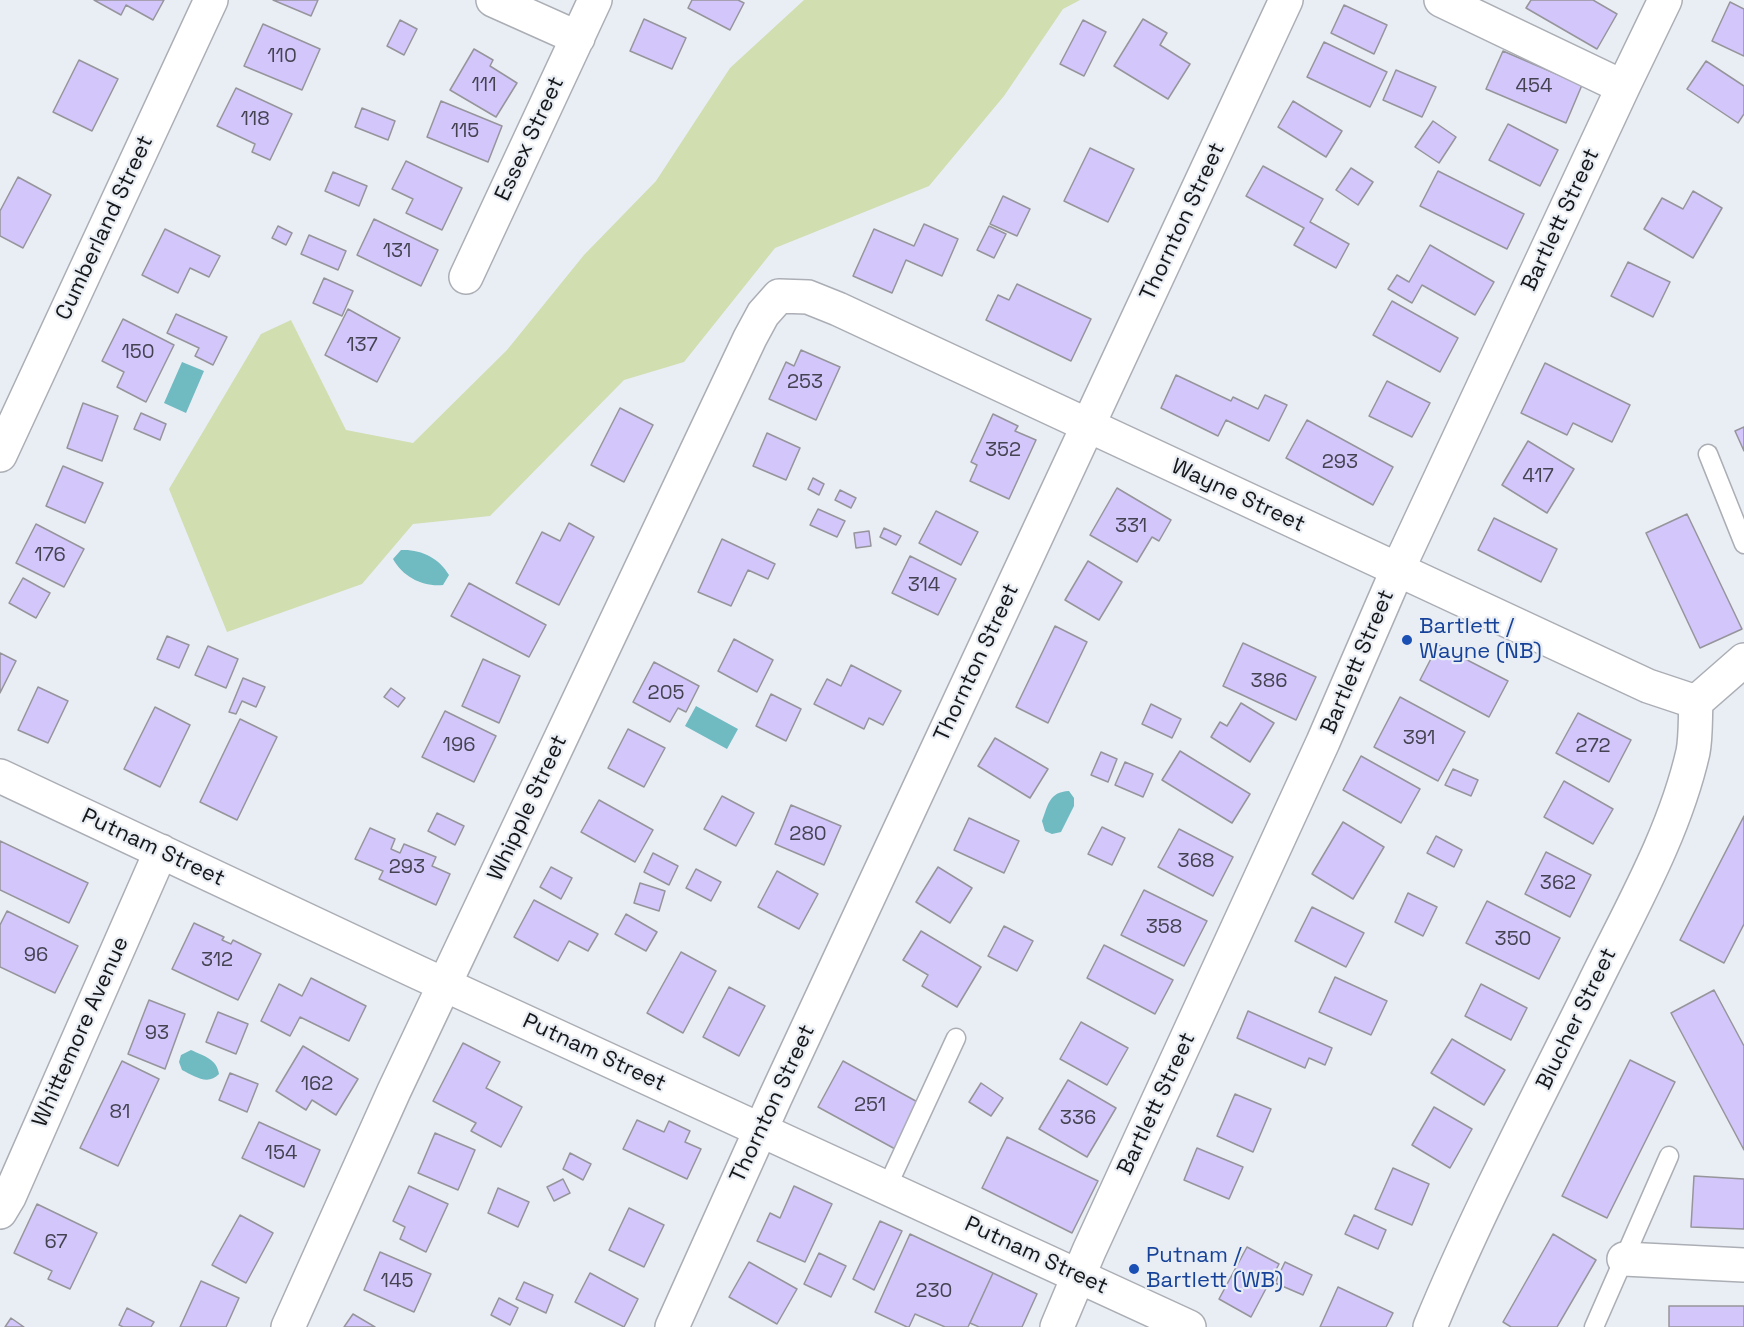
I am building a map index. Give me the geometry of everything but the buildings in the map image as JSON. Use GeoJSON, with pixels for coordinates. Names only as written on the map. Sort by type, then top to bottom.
{"type":"FeatureCollection","features":[{"type":"Feature","properties":{"kind":"street","name":"Cumberland Street"},"geometry":{"type":"LineString","coordinates":[[0,455],[211,0]]}},
{"type":"Feature","properties":{"kind":"street"},"geometry":{"type":"LineString","coordinates":[[493,0],[578,38]]}},
{"type":"Feature","properties":{"kind":"street","name":"Essex Street"},"geometry":{"type":"LineString","coordinates":[[466,277],[595,0]]}},
{"type":"Feature","properties":{"kind":"street","name":"Thornton Street"},"geometry":{"type":"LineString","coordinates":[[672,1327],[760,1131],[1286,0]]}},
{"type":"Feature","properties":{"kind":"street"},"geometry":{"type":"LineString","coordinates":[[1441,0],[1623,87]]}},
{"type":"Feature","properties":{"kind":"street","name":"Bartlett Street"},"geometry":{"type":"LineString","coordinates":[[1057,1327],[1323,742],[1397,571],[1665,0]]}},
{"type":"Feature","properties":{"kind":"street","name":"Wayne Street"},"geometry":{"type":"LineString","coordinates":[[779,296],[808,297],[838,309],[1648,686],[1696,702]]}},
{"type":"Feature","properties":{"kind":"street","name":"Whipple Street"},"geometry":{"type":"LineString","coordinates":[[288,1327],[444,984],[750,338],[763,314],[779,296]]}},
{"type":"Feature","properties":{"kind":"street"},"geometry":{"type":"LineString","coordinates":[[1696,702],[1744,660]]}},
{"type":"Feature","properties":{"kind":"street","name":"Blucher Street"},"geometry":{"type":"LineString","coordinates":[[1430,1327],[1448,1283],[1660,850],[1681,794],[1693,750],[1696,702]]}},
{"type":"Feature","properties":{"kind":"street","name":"Putnam Street"},"geometry":{"type":"LineString","coordinates":[[0,776],[760,1131],[1189,1327]]}},
{"type":"Feature","properties":{"kind":"street","name":"Whittemore Avenue"},"geometry":{"type":"LineString","coordinates":[[0,1212],[9,1197],[161,851]]}},
{"type":"Feature","properties":{"kind":"street"},"geometry":{"type":"LineString","coordinates":[[1624,1259],[1744,1265]]}},
{"type":"Feature","properties":{"kind":"lane"},"geometry":{"type":"LineString","coordinates":[[1708,454],[1744,544]]}},
{"type":"Feature","properties":{"kind":"lane"},"geometry":{"type":"LineString","coordinates":[[886,1188],[956,1038]]}},
{"type":"Feature","properties":{"kind":"lane"},"geometry":{"type":"LineString","coordinates":[[1594,1327],[1669,1156]]}},
{"type":"Feature","properties":{"kind":"green space"},"geometry":{"type":"Polygon","coordinates":[[[804,0],[1080,0],[1063,9],[1004,96],[929,186],[775,248],[684,362],[624,380],[490,516],[413,524],[362,584],[227,632],[169,489],[261,334],[291,320],[346,430],[413,443],[507,350],[584,255],[656,181],[730,68],[804,0]]]}},
{"type":"Feature","properties":{"kind":"water"},"geometry":{"type":"Polygon","coordinates":[[[182,362],[204,371],[186,413],[164,403],[182,362]]]}},
{"type":"Feature","properties":{"kind":"water"},"geometry":{"type":"Polygon","coordinates":[[[401,550],[416,551],[435,559],[449,575],[443,585],[414,580],[402,571],[393,559],[401,550]]]}},
{"type":"Feature","properties":{"kind":"water"},"geometry":{"type":"Polygon","coordinates":[[[696,706],[738,729],[727,749],[685,726],[696,706]]]}},
{"type":"Feature","properties":{"kind":"water"},"geometry":{"type":"Polygon","coordinates":[[[1069,791],[1074,798],[1074,806],[1061,832],[1052,834],[1045,831],[1042,821],[1050,800],[1057,794],[1069,791]]]}},
{"type":"Feature","properties":{"kind":"water"},"geometry":{"type":"Polygon","coordinates":[[[191,1050],[213,1061],[219,1074],[215,1078],[206,1080],[182,1070],[179,1062],[181,1055],[191,1050]]]}},
{"type":"Feature","properties":{"kind":"place","name":"Bartlett / Wayne (NB)"},"geometry":{"type":"Point","coordinates":[1407,640]}},
{"type":"Feature","properties":{"kind":"place","name":"Putnam / Bartlett (WB)"},"geometry":{"type":"Point","coordinates":[1134,1269]}}]}
